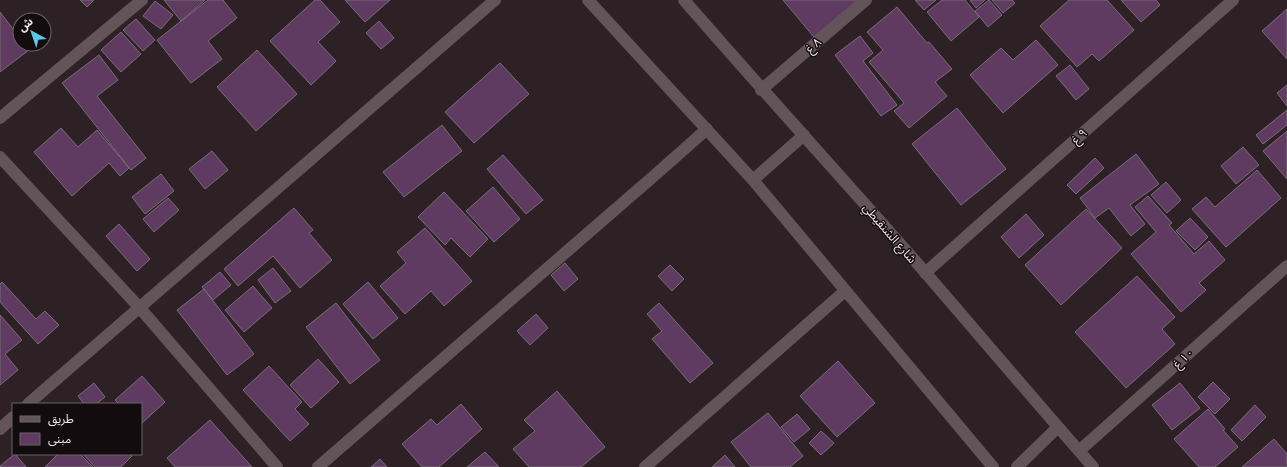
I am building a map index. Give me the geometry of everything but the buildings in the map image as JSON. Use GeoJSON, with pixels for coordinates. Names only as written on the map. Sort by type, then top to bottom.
{"type":"FeatureCollection","features":[{"type":"Feature","properties":{"kind":"street"},"geometry":{"type":"LineString","coordinates":[[0,118],[142,0]]}},
{"type":"Feature","properties":{"kind":"street"},"geometry":{"type":"LineString","coordinates":[[29,403],[495,0]]}},
{"type":"Feature","properties":{"kind":"street"},"geometry":{"type":"LineString","coordinates":[[588,0],[753,180],[993,467]]}},
{"type":"Feature","properties":{"kind":"street","name":"شارع الشنقيطي"},"geometry":{"type":"LineString","coordinates":[[684,0],[761,90],[804,135],[925,273],[1093,467]]}},
{"type":"Feature","properties":{"kind":"street","name":"٨ غ"},"geometry":{"type":"LineString","coordinates":[[761,90],[866,0]]}},
{"type":"Feature","properties":{"kind":"street","name":"٩ غ"},"geometry":{"type":"LineString","coordinates":[[925,273],[1233,0]]}},
{"type":"Feature","properties":{"kind":"street"},"geometry":{"type":"LineString","coordinates":[[318,467],[707,129]]}},
{"type":"Feature","properties":{"kind":"street"},"geometry":{"type":"LineString","coordinates":[[753,180],[804,135]]}},
{"type":"Feature","properties":{"kind":"street"},"geometry":{"type":"LineString","coordinates":[[0,157],[139,307],[277,467]]}},
{"type":"Feature","properties":{"kind":"street","name":"١٠ غ"},"geometry":{"type":"LineString","coordinates":[[1079,451],[1287,266]]}},
{"type":"Feature","properties":{"kind":"street"},"geometry":{"type":"LineString","coordinates":[[645,467],[846,291]]}},
{"type":"Feature","properties":{"kind":"street"},"geometry":{"type":"LineString","coordinates":[[0,429],[12,418]]}},
{"type":"Feature","properties":{"kind":"street"},"geometry":{"type":"LineString","coordinates":[[1017,467],[1058,427]]}}]}
